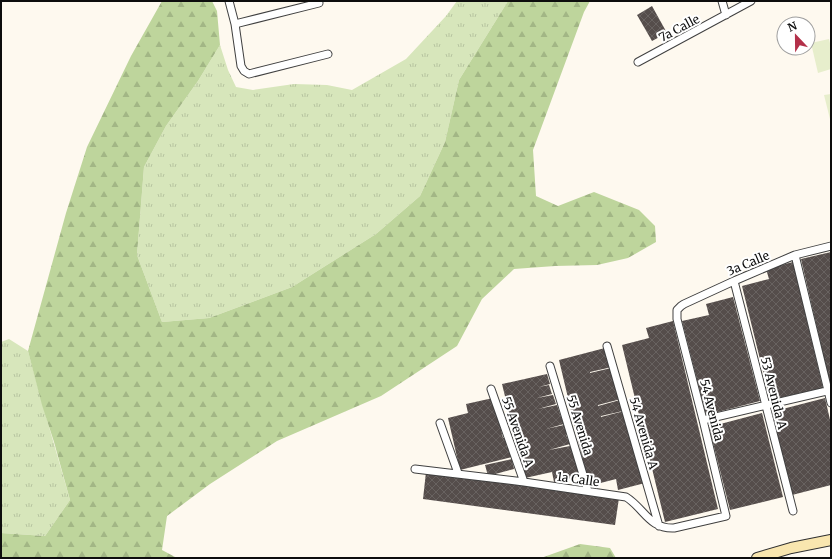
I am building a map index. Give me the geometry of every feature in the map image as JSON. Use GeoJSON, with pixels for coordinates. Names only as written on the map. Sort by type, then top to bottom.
{"type":"FeatureCollection","features":[{"type":"Feature","properties":{"kind":"main road"},"geometry":{"type":"LineString","coordinates":[[758,558],[791,548],[831,540]]}},
{"type":"Feature","properties":{"kind":"street"},"geometry":{"type":"LineString","coordinates":[[229,1],[235,24],[240,66],[249,74],[328,54]]}},
{"type":"Feature","properties":{"kind":"street"},"geometry":{"type":"LineString","coordinates":[[722,1],[726,15]]}},
{"type":"Feature","properties":{"kind":"street","name":"7a Calle"},"geometry":{"type":"LineString","coordinates":[[638,62],[751,1]]}},
{"type":"Feature","properties":{"kind":"street"},"geometry":{"type":"LineString","coordinates":[[235,24],[319,4]]}},
{"type":"Feature","properties":{"kind":"street","name":"3a Calle"},"geometry":{"type":"LineString","coordinates":[[677,310],[684,304],[734,281],[795,256],[831,246]]}},
{"type":"Feature","properties":{"kind":"street"},"geometry":{"type":"LineString","coordinates":[[795,256],[831,403]]}},
{"type":"Feature","properties":{"kind":"street","name":"53 Avenida A"},"geometry":{"type":"LineString","coordinates":[[734,281],[793,511]]}},
{"type":"Feature","properties":{"kind":"street","name":"54 Avenida"},"geometry":{"type":"LineString","coordinates":[[659,526],[674,528],[726,516],[704,420],[677,319],[677,310]]}},
{"type":"Feature","properties":{"kind":"street","name":"54 Avenida A"},"geometry":{"type":"LineString","coordinates":[[607,346],[659,526]]}},
{"type":"Feature","properties":{"kind":"street","name":"55 Avenida"},"geometry":{"type":"LineString","coordinates":[[550,366],[588,492]]}},
{"type":"Feature","properties":{"kind":"street","name":"55 Avenida A"},"geometry":{"type":"LineString","coordinates":[[491,389],[524,482]]}},
{"type":"Feature","properties":{"kind":"street"},"geometry":{"type":"LineString","coordinates":[[704,420],[829,390]]}},
{"type":"Feature","properties":{"kind":"street"},"geometry":{"type":"LineString","coordinates":[[440,423],[458,473]]}},
{"type":"Feature","properties":{"kind":"street","name":"1a Calle"},"geometry":{"type":"LineString","coordinates":[[415,469],[458,473],[626,497],[659,526]]}},
{"type":"Feature","properties":{"kind":"green space"},"geometry":{"type":"Polygon","coordinates":[[[162,1],[212,1],[217,11],[220,45],[198,81],[166,126],[144,167],[137,255],[162,322],[209,318],[292,287],[376,234],[420,196],[445,142],[459,80],[508,1],[590,1],[584,12],[533,150],[536,196],[558,206],[594,192],[639,210],[655,226],[656,242],[628,258],[597,265],[514,269],[482,299],[457,346],[381,396],[277,441],[210,484],[167,516],[162,550],[177,558],[1,558],[1,533],[45,536],[70,500],[28,351],[66,213],[87,147],[131,56],[162,1]]]}},
{"type":"Feature","properties":{"kind":"green space"},"geometry":{"type":"Polygon","coordinates":[[[457,1],[508,1],[459,80],[445,142],[420,196],[376,234],[292,287],[209,318],[162,322],[137,255],[144,167],[166,126],[198,81],[220,45],[228,70],[236,87],[253,90],[294,84],[327,85],[352,90],[406,59],[446,16],[457,1]]]}},
{"type":"Feature","properties":{"kind":"green space"},"geometry":{"type":"Polygon","coordinates":[[[829,39],[831,47],[831,69],[818,73],[814,56],[816,56],[816,42],[829,39]]]}},
{"type":"Feature","properties":{"kind":"green space"},"geometry":{"type":"Polygon","coordinates":[[[831,94],[831,123],[824,95],[831,94]]]}},
{"type":"Feature","properties":{"kind":"green space"},"geometry":{"type":"Polygon","coordinates":[[[9,339],[28,351],[70,500],[45,536],[1,533],[1,342],[9,339]]]}},
{"type":"Feature","properties":{"kind":"green space"},"geometry":{"type":"Polygon","coordinates":[[[580,544],[610,548],[616,558],[541,558],[580,544]]]}},
{"type":"Feature","properties":{"kind":"building"},"geometry":{"type":"Polygon","coordinates":[[[652,6],[667,33],[652,41],[637,15],[652,6]]]}},
{"type":"Feature","properties":{"kind":"building"},"geometry":{"type":"Polygon","coordinates":[[[831,252],[831,383],[830,384],[801,259],[831,252]]]}},
{"type":"Feature","properties":{"kind":"building"},"geometry":{"type":"Polygon","coordinates":[[[793,262],[823,388],[770,400],[742,286],[769,279],[766,269],[793,262]]]}},
{"type":"Feature","properties":{"kind":"building"},"geometry":{"type":"Polygon","coordinates":[[[733,297],[760,401],[706,415],[682,321],[709,315],[706,304],[733,297]]]}},
{"type":"Feature","properties":{"kind":"building"},"geometry":{"type":"Polygon","coordinates":[[[673,321],[718,509],[665,522],[622,345],[649,338],[646,328],[673,321]]]}},
{"type":"Feature","properties":{"kind":"building"},"geometry":{"type":"Polygon","coordinates":[[[605,348],[612,367],[590,373],[611,368],[621,399],[598,406],[620,400],[623,411],[601,417],[624,411],[628,433],[630,432],[645,483],[618,490],[616,479],[589,486],[559,360],[605,348]]]}},
{"type":"Feature","properties":{"kind":"building"},"geometry":{"type":"Polygon","coordinates":[[[547,374],[550,384],[539,387],[549,385],[552,394],[537,398],[553,395],[556,404],[538,409],[557,405],[564,424],[546,429],[564,425],[570,444],[549,450],[570,446],[576,455],[581,476],[554,482],[552,472],[525,478],[502,384],[547,374]]]}},
{"type":"Feature","properties":{"kind":"building"},"geometry":{"type":"Polygon","coordinates":[[[493,398],[503,438],[505,438],[507,448],[510,447],[512,457],[460,470],[448,418],[468,413],[466,404],[493,398]]]}},
{"type":"Feature","properties":{"kind":"building"},"geometry":{"type":"Polygon","coordinates":[[[825,398],[831,424],[831,485],[792,495],[771,412],[825,398]]]}},
{"type":"Feature","properties":{"kind":"building"},"geometry":{"type":"Polygon","coordinates":[[[762,413],[783,497],[730,510],[709,427],[762,413]]]}},
{"type":"Feature","properties":{"kind":"building"},"geometry":{"type":"Polygon","coordinates":[[[512,459],[514,469],[488,476],[485,465],[512,459]]]}},
{"type":"Feature","properties":{"kind":"building"},"geometry":{"type":"Polygon","coordinates":[[[426,472],[619,498],[615,525],[423,499],[426,472]]]}}]}
